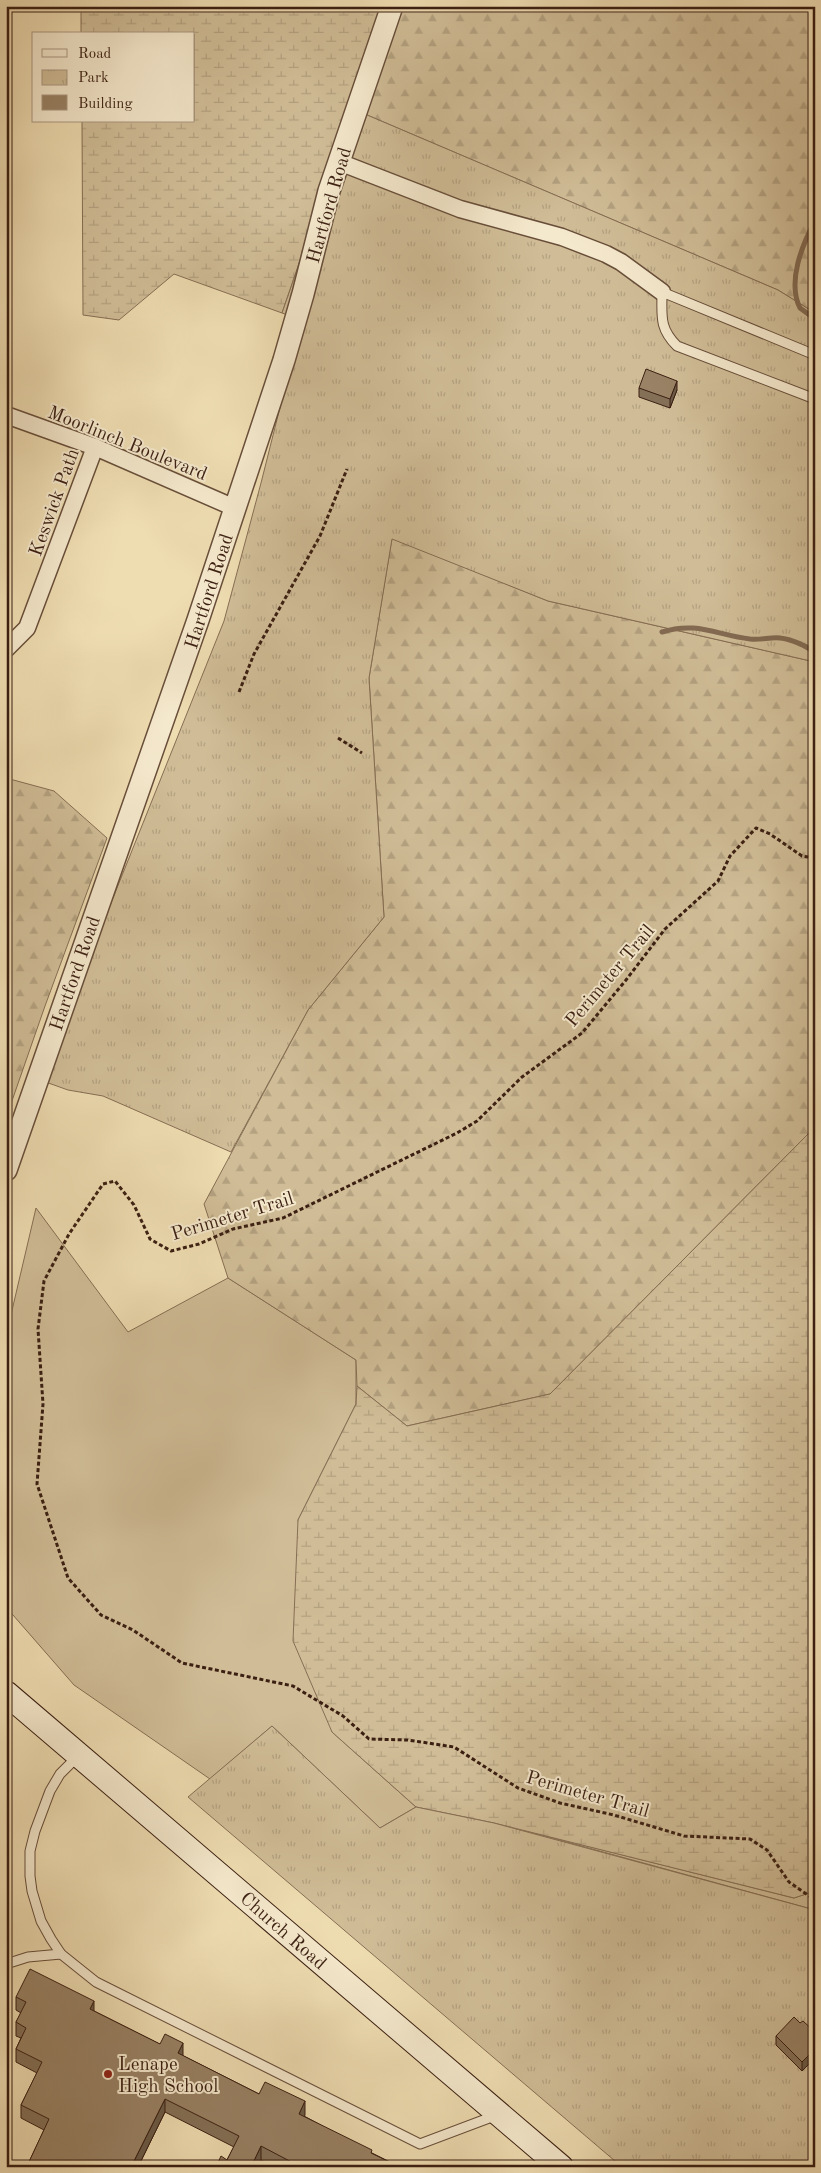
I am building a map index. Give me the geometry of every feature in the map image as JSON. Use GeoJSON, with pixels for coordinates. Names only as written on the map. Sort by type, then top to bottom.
{"type":"FeatureCollection","features":[{"type":"Feature","properties":{"kind":"main road","name":"Church Road"},"geometry":{"type":"LineString","coordinates":[[6,1693],[561,2167]]}},
{"type":"Feature","properties":{"kind":"street","name":"Hartford Road"},"geometry":{"type":"LineString","coordinates":[[6,1170],[186,656],[284,360],[329,191],[392,6]]}},
{"type":"Feature","properties":{"kind":"street"},"geometry":{"type":"LineString","coordinates":[[339,162],[460,209],[562,238],[606,254],[621,262],[662,292]]}},
{"type":"Feature","properties":{"kind":"street","name":"Moorlinch Boulevard"},"geometry":{"type":"LineString","coordinates":[[6,414],[94,447],[235,508]]}},
{"type":"Feature","properties":{"kind":"street","name":"Keswick Path"},"geometry":{"type":"LineString","coordinates":[[6,649],[27,628],[94,447]]}},
{"type":"Feature","properties":{"kind":"lane"},"geometry":{"type":"LineString","coordinates":[[815,355],[662,292],[663,327],[667,335],[677,346],[815,399]]}},
{"type":"Feature","properties":{"kind":"lane"},"geometry":{"type":"LineString","coordinates":[[79,1754],[60,1774],[50,1791],[35,1831],[30,1851],[32,1891],[42,1920],[61,1954],[96,1982],[420,2144],[500,2114]]}},
{"type":"Feature","properties":{"kind":"lane"},"geometry":{"type":"LineString","coordinates":[[6,1964],[28,1957],[61,1954]]}},
{"type":"Feature","properties":{"kind":"path"},"geometry":{"type":"LineString","coordinates":[[239,692],[254,654],[320,536],[347,468]]}},
{"type":"Feature","properties":{"kind":"path"},"geometry":{"type":"LineString","coordinates":[[338,738],[362,753]]}},
{"type":"Feature","properties":{"kind":"path","name":"Perimeter Trail"},"geometry":{"type":"LineString","coordinates":[[815,858],[802,856],[770,834],[756,828],[730,856],[718,881],[665,929],[582,1033],[522,1077],[478,1121],[457,1134],[283,1218],[233,1229],[199,1244],[171,1251],[150,1239],[134,1206],[115,1181],[102,1184],[69,1234],[44,1281],[38,1329],[43,1404],[37,1484],[68,1578],[101,1615],[133,1630],[182,1663],[293,1686],[343,1716],[369,1739],[408,1740],[454,1747],[518,1788],[560,1803],[614,1815],[684,1836],[750,1839],[767,1850],[789,1882],[815,1900]]}},
{"type":"Feature","properties":{"kind":"green space"},"geometry":{"type":"Polygon","coordinates":[[[81,6],[387,6],[282,313],[174,274],[119,320],[83,315],[82,122],[195,122],[195,32],[81,32],[81,6]]]}},
{"type":"Feature","properties":{"kind":"green space"},"geometry":{"type":"Polygon","coordinates":[[[387,6],[815,6],[815,313],[778,290],[353,109],[387,6]]]}},
{"type":"Feature","properties":{"kind":"green space"},"geometry":{"type":"Polygon","coordinates":[[[353,109],[778,290],[815,313],[815,662],[548,601],[392,539],[369,678],[384,917],[308,1010],[231,1152],[103,1096],[68,1090],[40,1080],[224,621],[302,320],[282,313],[353,109]]]}},
{"type":"Feature","properties":{"kind":"green space"},"geometry":{"type":"Polygon","coordinates":[[[392,538],[548,601],[815,662],[815,1127],[550,1394],[407,1426],[357,1386],[356,1360],[228,1278],[204,1204],[308,1010],[384,917],[369,678],[392,538]]]}},
{"type":"Feature","properties":{"kind":"green space"},"geometry":{"type":"Polygon","coordinates":[[[6,778],[54,791],[107,838],[6,1118],[6,778]]]}},
{"type":"Feature","properties":{"kind":"green space"},"geometry":{"type":"Polygon","coordinates":[[[815,1127],[815,1891],[794,1898],[494,1823],[416,1807],[332,1732],[293,1641],[298,1520],[356,1404],[357,1386],[407,1426],[550,1394],[815,1127]]]}},
{"type":"Feature","properties":{"kind":"green space"},"geometry":{"type":"Polygon","coordinates":[[[36,1208],[128,1332],[228,1278],[356,1360],[356,1404],[298,1520],[332,1732],[416,1807],[380,1828],[272,1726],[210,1779],[74,1685],[6,1607],[6,1336],[36,1208]]]}},
{"type":"Feature","properties":{"kind":"green space"},"geometry":{"type":"Polygon","coordinates":[[[272,1726],[380,1828],[416,1807],[494,1823],[815,1910],[815,2167],[622,2167],[188,1797],[272,1726]]]}},
{"type":"Feature","properties":{"kind":"green space"},"geometry":{"type":"Polygon","coordinates":[[[523,1830],[794,1898],[815,1891],[815,1910],[523,1830]]]}},
{"type":"Feature","properties":{"kind":"building"},"geometry":{"type":"Polygon","coordinates":[[[646,369],[677,381],[670,399],[639,388],[646,369]]]}},
{"type":"Feature","properties":{"kind":"building","name":"Lenape High School"},"geometry":{"type":"Polygon","coordinates":[[[30,1969],[94,2001],[90,2009],[160,2044],[165,2034],[183,2043],[178,2053],[259,2094],[265,2082],[305,2101],[299,2114],[372,2150],[371,2153],[400,2167],[301,2167],[261,2146],[251,2167],[216,2167],[221,2156],[227,2160],[239,2136],[165,2099],[131,2167],[34,2167],[28,2164],[49,2119],[21,2105],[42,2062],[16,2049],[26,2028],[16,2022],[26,2002],[16,1997],[30,1969]]]}},
{"type":"Feature","properties":{"kind":"building"},"geometry":{"type":"Polygon","coordinates":[[[794,2017],[800,2023],[803,2021],[815,2032],[815,2049],[802,2062],[776,2036],[794,2017]]]}},
{"type":"Feature","properties":{"kind":"waterway"},"geometry":{"type":"LineString","coordinates":[[815,221],[801,252],[795,287],[796,298],[800,308],[815,319]]}},
{"type":"Feature","properties":{"kind":"waterway"},"geometry":{"type":"LineString","coordinates":[[662,632],[674,629],[696,628],[750,639],[780,638],[799,643],[815,654]]}},
{"type":"Feature","properties":{"kind":"place","name":"Lenape High School"},"geometry":{"type":"Point","coordinates":[108,2074]}}]}
